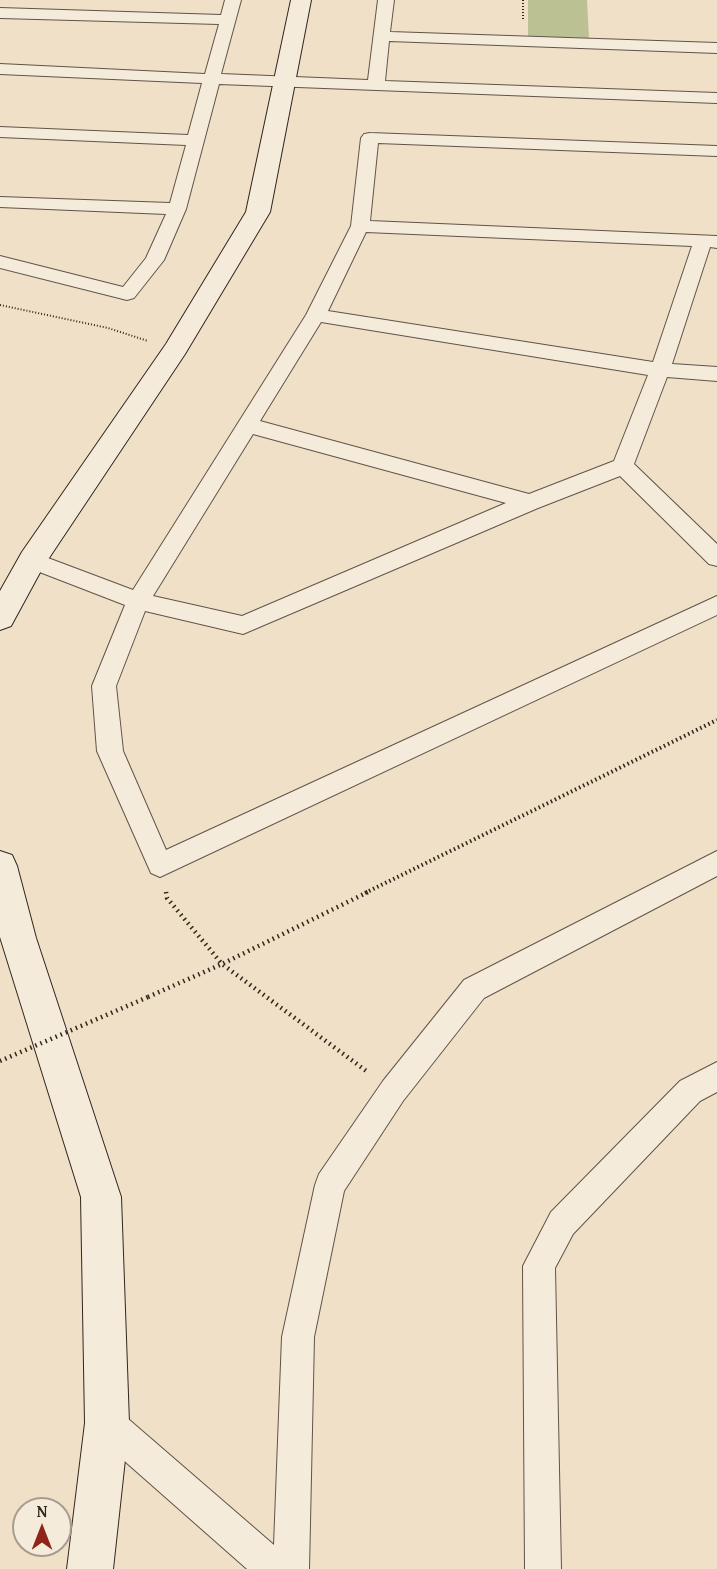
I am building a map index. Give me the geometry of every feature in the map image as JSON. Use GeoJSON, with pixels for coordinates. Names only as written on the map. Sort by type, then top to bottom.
{"type":"FeatureCollection","features":[{"type":"Feature","properties":{"kind":"street"},"geometry":{"type":"LineString","coordinates":[[0,7],[2,0]]}},
{"type":"Feature","properties":{"kind":"street"},"geometry":{"type":"LineString","coordinates":[[0,262],[127,294],[155,260],[177,209],[233,0]]}},
{"type":"Feature","properties":{"kind":"street"},"geometry":{"type":"LineString","coordinates":[[0,618],[32,560],[176,348],[258,212],[301,0]]}},
{"type":"Feature","properties":{"kind":"street"},"geometry":{"type":"LineString","coordinates":[[376,85],[386,0]]}},
{"type":"Feature","properties":{"kind":"street"},"geometry":{"type":"LineString","coordinates":[[0,13],[229,20]]}},
{"type":"Feature","properties":{"kind":"street"},"geometry":{"type":"LineString","coordinates":[[383,36],[717,48]]}},
{"type":"Feature","properties":{"kind":"street"},"geometry":{"type":"LineString","coordinates":[[0,69],[211,80],[717,98]]}},
{"type":"Feature","properties":{"kind":"street"},"geometry":{"type":"LineString","coordinates":[[0,132],[196,140]]}},
{"type":"Feature","properties":{"kind":"street"},"geometry":{"type":"LineString","coordinates":[[717,151],[370,138],[360,226],[316,315],[138,601],[104,686],[110,751],[160,865],[717,604]]}},
{"type":"Feature","properties":{"kind":"street"},"geometry":{"type":"LineString","coordinates":[[0,202],[177,209]]}},
{"type":"Feature","properties":{"kind":"street"},"geometry":{"type":"LineString","coordinates":[[32,560],[138,601],[243,625],[530,502],[623,466],[710,241],[360,226]]}},
{"type":"Feature","properties":{"kind":"street"},"geometry":{"type":"LineString","coordinates":[[316,315],[660,370],[717,374]]}},
{"type":"Feature","properties":{"kind":"street"},"geometry":{"type":"LineString","coordinates":[[247,425],[530,502]]}},
{"type":"Feature","properties":{"kind":"street"},"geometry":{"type":"LineString","coordinates":[[623,466],[717,558]]}},
{"type":"Feature","properties":{"kind":"street"},"geometry":{"type":"LineString","coordinates":[[291,1569],[298,1337],[330,1185],[393,1091],[474,989],[717,863]]}},
{"type":"Feature","properties":{"kind":"street"},"geometry":{"type":"LineString","coordinates":[[0,866],[18,938],[101,1197],[107,1423],[90,1569]]}},
{"type":"Feature","properties":{"kind":"street"},"geometry":{"type":"LineString","coordinates":[[543,1569],[539,1266],[562,1223],[690,1091],[717,1076]]}},
{"type":"Feature","properties":{"kind":"street"},"geometry":{"type":"LineString","coordinates":[[107,1423],[274,1569]]}},
{"type":"Feature","properties":{"kind":"path"},"geometry":{"type":"LineString","coordinates":[[0,305],[108,328],[176,348]]}},
{"type":"Feature","properties":{"kind":"path"},"geometry":{"type":"LineString","coordinates":[[0,1061],[222,964],[717,720]]}},
{"type":"Feature","properties":{"kind":"path"},"geometry":{"type":"LineString","coordinates":[[160,865],[167,898],[222,964],[393,1091]]}},
{"type":"Feature","properties":{"kind":"green space"},"geometry":{"type":"Polygon","coordinates":[[[528,0],[587,0],[589,38],[528,36],[528,0]]]}}]}
